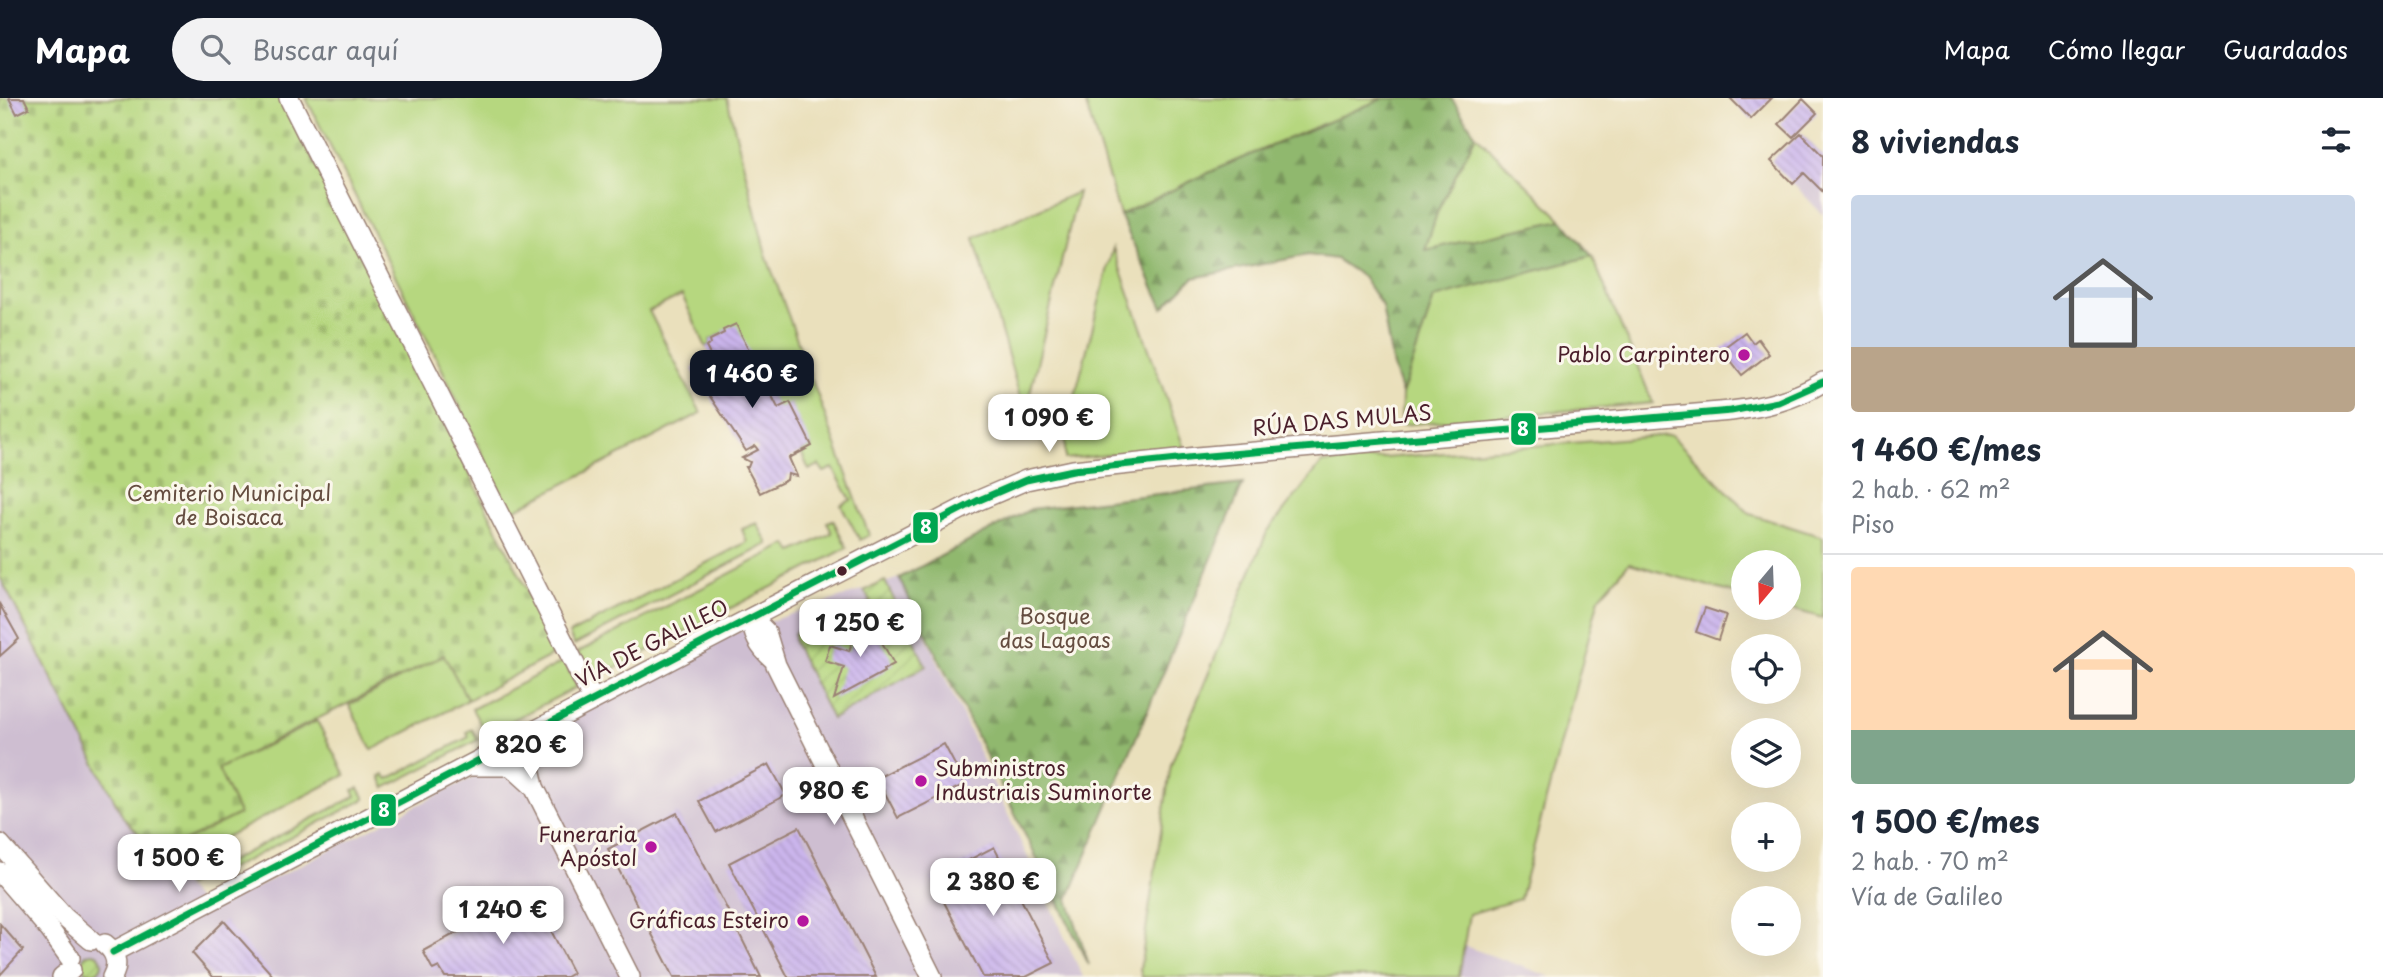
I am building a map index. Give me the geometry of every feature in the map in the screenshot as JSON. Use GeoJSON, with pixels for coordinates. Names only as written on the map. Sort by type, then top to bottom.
{"type":"FeatureCollection","features":[{"type":"Feature","properties":{"kind":"street"},"geometry":{"type":"LineString","coordinates":[[289,98],[593,700]]}},
{"type":"Feature","properties":{"kind":"street","name":"RÚA DAS MULAS"},"geometry":{"type":"LineString","coordinates":[[877,552],[1002,489],[1027,480],[1073,470],[1731,411],[1774,404],[1809,391],[1823,382]]}},
{"type":"Feature","properties":{"kind":"street","name":"VÍA DE GALILEO"},"geometry":{"type":"LineString","coordinates":[[113,952],[877,552]]}},
{"type":"Feature","properties":{"kind":"street"},"geometry":{"type":"LineString","coordinates":[[773,659],[773,641],[778,621],[789,599]]}},
{"type":"Feature","properties":{"kind":"street"},"geometry":{"type":"LineString","coordinates":[[752,618],[766,632],[773,659],[932,977]]}},
{"type":"Feature","properties":{"kind":"street"},"geometry":{"type":"LineString","coordinates":[[719,635],[747,641],[773,659]]}},
{"type":"Feature","properties":{"kind":"street"},"geometry":{"type":"LineString","coordinates":[[468,766],[520,762],[550,723]]}},
{"type":"Feature","properties":{"kind":"street"},"geometry":{"type":"LineString","coordinates":[[520,762],[527,746],[523,738]]}},
{"type":"Feature","properties":{"kind":"street"},"geometry":{"type":"LineString","coordinates":[[497,751],[520,762],[630,977]]}},
{"type":"Feature","properties":{"kind":"street"},"geometry":{"type":"LineString","coordinates":[[0,844],[64,917],[91,940],[104,943],[113,952],[115,976]]}},
{"type":"Feature","properties":{"kind":"street"},"geometry":{"type":"LineString","coordinates":[[0,872],[50,930],[69,971]]}},
{"type":"Feature","properties":{"kind":"street"},"geometry":{"type":"LineString","coordinates":[[69,971],[78,946],[91,940]]}},
{"type":"Feature","properties":{"kind":"shaded area"},"geometry":{"type":"Polygon","coordinates":[[[1801,133],[1823,156],[1823,215],[1772,161],[1801,133]]]}},
{"type":"Feature","properties":{"kind":"shaded area"},"geometry":{"type":"Polygon","coordinates":[[[0,577],[123,817],[208,912],[506,760],[692,647],[899,578],[1083,977],[0,977],[0,577]]]}},
{"type":"Feature","properties":{"kind":"shaded area"},"geometry":{"type":"Polygon","coordinates":[[[1462,945],[1551,977],[1462,977],[1453,974],[1462,945]]]}},
{"type":"Feature","properties":{"kind":"green space","name":"Cemiterio Municipal de Boisaca"},"geometry":{"type":"Polygon","coordinates":[[[0,98],[283,98],[558,652],[468,700],[444,655],[218,769],[239,814],[158,854],[123,817],[0,577],[0,98]]]}},
{"type":"Feature","properties":{"kind":"green space"},"geometry":{"type":"Polygon","coordinates":[[[306,98],[727,98],[766,255],[869,535],[860,540],[841,505],[851,500],[833,468],[824,472],[819,465],[809,470],[801,452],[811,446],[778,408],[724,333],[710,340],[711,344],[706,347],[682,295],[649,311],[701,413],[510,512],[440,365],[306,98]]]}},
{"type":"Feature","properties":{"kind":"green space"},"geometry":{"type":"Polygon","coordinates":[[[1084,98],[1384,98],[1219,168],[1120,215],[1084,98]]]}},
{"type":"Feature","properties":{"kind":"green space"},"geometry":{"type":"Polygon","coordinates":[[[1384,98],[1451,98],[1476,135],[1438,210],[1425,250],[1562,220],[1592,256],[1434,298],[1402,394],[1393,367],[1382,306],[1363,277],[1336,259],[1308,255],[1193,278],[1163,308],[1120,215],[1219,168],[1384,98]]]}},
{"type":"Feature","properties":{"kind":"green space"},"geometry":{"type":"Polygon","coordinates":[[[1476,135],[1562,220],[1425,250],[1438,210],[1476,135]]]}},
{"type":"Feature","properties":{"kind":"green space"},"geometry":{"type":"Polygon","coordinates":[[[1078,192],[1025,414],[974,238],[1078,192]]]}},
{"type":"Feature","properties":{"kind":"green space"},"geometry":{"type":"Polygon","coordinates":[[[1113,248],[1184,448],[1065,459],[1065,435],[1113,248]]]}},
{"type":"Feature","properties":{"kind":"green space"},"geometry":{"type":"Polygon","coordinates":[[[1592,256],[1653,403],[1401,425],[1402,394],[1434,298],[1592,256]]]}},
{"type":"Feature","properties":{"kind":"green space"},"geometry":{"type":"Polygon","coordinates":[[[1671,435],[1750,514],[1823,537],[1823,618],[1801,612],[1801,550],[1731,550],[1731,593],[1629,563],[1599,598],[1520,899],[1469,914],[1459,977],[1142,977],[1140,970],[1171,764],[1267,532],[1322,463],[1671,435]]]}},
{"type":"Feature","properties":{"kind":"green space","name":"Bosque das Lagoas"},"geometry":{"type":"Polygon","coordinates":[[[1243,484],[1068,899],[1089,965],[899,578],[1031,509],[1243,484]]]}},
{"type":"Feature","properties":{"kind":"green space"},"geometry":{"type":"Polygon","coordinates":[[[833,520],[847,548],[592,680],[578,652],[787,544],[793,552],[832,533],[827,522],[833,520]]]}},
{"type":"Feature","properties":{"kind":"green space"},"geometry":{"type":"Polygon","coordinates":[[[757,523],[768,544],[574,645],[569,634],[747,542],[742,529],[757,523]]]}},
{"type":"Feature","properties":{"kind":"green space"},"geometry":{"type":"Polygon","coordinates":[[[885,581],[926,666],[832,719],[794,642],[794,634],[804,623],[820,615],[827,626],[871,602],[864,591],[885,581]]]}},
{"type":"Feature","properties":{"kind":"green space"},"geometry":{"type":"Polygon","coordinates":[[[444,655],[468,700],[372,750],[349,705],[444,655]]]}},
{"type":"Feature","properties":{"kind":"green space"},"geometry":{"type":"Polygon","coordinates":[[[564,661],[577,687],[486,734],[472,709],[564,661]]]}},
{"type":"Feature","properties":{"kind":"green space"},"geometry":{"type":"Polygon","coordinates":[[[317,721],[345,775],[183,859],[195,882],[187,886],[158,854],[239,814],[218,769],[317,721]]]}},
{"type":"Feature","properties":{"kind":"green space"},"geometry":{"type":"Polygon","coordinates":[[[472,729],[478,740],[385,788],[380,777],[384,775],[388,779],[469,737],[467,732],[472,729]]]}},
{"type":"Feature","properties":{"kind":"green space"},"geometry":{"type":"Polygon","coordinates":[[[359,788],[365,799],[205,882],[199,871],[204,868],[207,873],[356,796],[353,790],[359,788]]]}},
{"type":"Feature","properties":{"kind":"green space"},"geometry":{"type":"Polygon","coordinates":[[[88,953],[96,953],[102,963],[96,973],[88,973],[82,967],[82,959],[88,953]]]}},
{"type":"Feature","properties":{"kind":"building"},"geometry":{"type":"Polygon","coordinates":[[[9,98],[24,98],[29,108],[17,114],[9,98]]]}},
{"type":"Feature","properties":{"kind":"building"},"geometry":{"type":"Polygon","coordinates":[[[1730,98],[1772,98],[1751,119],[1730,98]]]}},
{"type":"Feature","properties":{"kind":"building"},"geometry":{"type":"Polygon","coordinates":[[[1803,99],[1817,113],[1793,137],[1779,124],[1803,99]]]}},
{"type":"Feature","properties":{"kind":"building"},"geometry":{"type":"Polygon","coordinates":[[[1801,133],[1823,156],[1823,192],[1804,173],[1793,184],[1771,161],[1801,133]]]}},
{"type":"Feature","properties":{"kind":"building"},"geometry":{"type":"Polygon","coordinates":[[[736,324],[778,408],[790,402],[812,446],[789,458],[797,476],[788,474],[787,480],[760,493],[746,467],[750,462],[742,458],[758,450],[755,446],[746,451],[692,369],[706,360],[715,373],[718,370],[706,347],[711,344],[710,340],[724,333],[723,330],[736,324]]]}},
{"type":"Feature","properties":{"kind":"building"},"geometry":{"type":"Polygon","coordinates":[[[1745,332],[1753,343],[1758,339],[1769,354],[1742,375],[1722,349],[1745,332]]]}},
{"type":"Feature","properties":{"kind":"building"},"geometry":{"type":"Polygon","coordinates":[[[0,605],[19,639],[0,656],[0,605]]]}},
{"type":"Feature","properties":{"kind":"building"},"geometry":{"type":"Polygon","coordinates":[[[1705,608],[1726,615],[1718,640],[1696,632],[1705,608]]]}},
{"type":"Feature","properties":{"kind":"building"},"geometry":{"type":"Polygon","coordinates":[[[869,619],[894,664],[834,699],[844,667],[825,661],[830,645],[849,651],[856,631],[853,627],[869,619]]]}},
{"type":"Feature","properties":{"kind":"building","name":"Subministros Industriais Suminorte"},"geometry":{"type":"Polygon","coordinates":[[[944,744],[965,784],[898,818],[877,778],[944,744]]]}},
{"type":"Feature","properties":{"kind":"building"},"geometry":{"type":"Polygon","coordinates":[[[769,764],[786,795],[716,832],[699,801],[769,764]]]}},
{"type":"Feature","properties":{"kind":"building"},"geometry":{"type":"Polygon","coordinates":[[[677,813],[761,977],[674,977],[608,849],[677,813]]]}},
{"type":"Feature","properties":{"kind":"building"},"geometry":{"type":"Polygon","coordinates":[[[799,827],[876,977],[788,977],[729,863],[799,827]]]}},
{"type":"Feature","properties":{"kind":"building"},"geometry":{"type":"Polygon","coordinates":[[[994,847],[1054,963],[1026,977],[983,977],[932,879],[994,847]]]}},
{"type":"Feature","properties":{"kind":"building"},"geometry":{"type":"Polygon","coordinates":[[[531,892],[573,973],[566,977],[445,977],[439,967],[433,970],[423,951],[531,892]]]}},
{"type":"Feature","properties":{"kind":"building"},"geometry":{"type":"Polygon","coordinates":[[[224,921],[274,977],[213,977],[192,953],[224,921]]]}},
{"type":"Feature","properties":{"kind":"building"},"geometry":{"type":"Polygon","coordinates":[[[0,924],[23,950],[0,975],[0,924]]]}},
{"type":"Feature","properties":{"kind":"transit line","name":"8"},"geometry":{"type":"LineString","coordinates":[[113,952],[708,640],[977,501],[1026,480],[1073,470],[1197,457],[1731,411],[1778,402],[1823,382]]}},
{"type":"Feature","properties":{"kind":"place","name":"Pablo Carpintero"},"geometry":{"type":"Point","coordinates":[1744,355]}},
{"type":"Feature","properties":{"kind":"place","name":"Subministros Industriais Suminorte"},"geometry":{"type":"Point","coordinates":[921,781]}},
{"type":"Feature","properties":{"kind":"place","name":"Funeraria Apóstol"},"geometry":{"type":"Point","coordinates":[651,847]}},
{"type":"Feature","properties":{"kind":"place","name":"Gráficas Esteiro"},"geometry":{"type":"Point","coordinates":[803,921]}}]}
